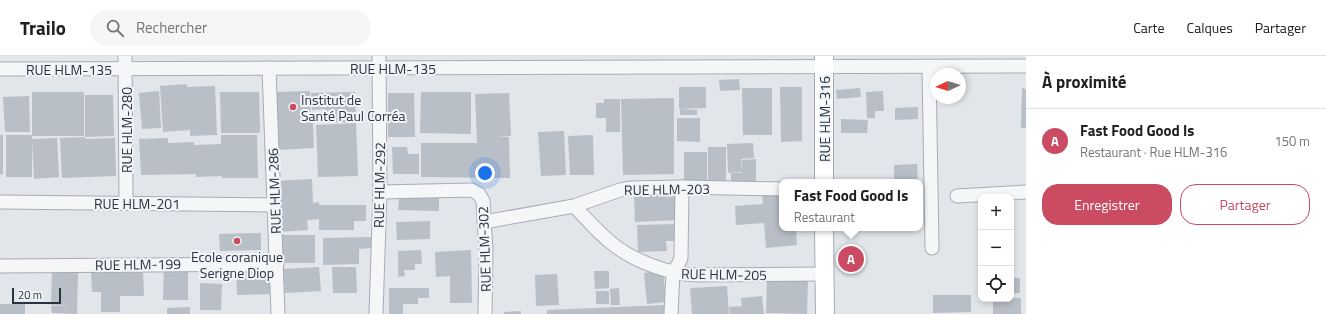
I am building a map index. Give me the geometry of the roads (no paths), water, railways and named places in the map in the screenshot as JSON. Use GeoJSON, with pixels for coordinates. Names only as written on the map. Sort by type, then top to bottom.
{"type":"FeatureCollection","features":[{"type":"Feature","properties":{"kind":"street","name":"RUE HLM-135"},"geometry":{"type":"LineString","coordinates":[[0,69],[125,62],[269,68],[379,62],[824,61],[929,67],[1026,66]]}},
{"type":"Feature","properties":{"kind":"street","name":"RUE HLM-316"},"geometry":{"type":"LineString","coordinates":[[824,61],[824,179]]}},
{"type":"Feature","properties":{"kind":"street","name":"RUE HLM-280"},"geometry":{"type":"LineString","coordinates":[[125,62],[126,203]]}},
{"type":"Feature","properties":{"kind":"street","name":"RUE HLM-292"},"geometry":{"type":"LineString","coordinates":[[376,314],[380,192],[379,62]]}},
{"type":"Feature","properties":{"kind":"street"},"geometry":{"type":"LineString","coordinates":[[929,67],[932,248]]}},
{"type":"Feature","properties":{"kind":"street","name":"RUE HLM-286"},"geometry":{"type":"LineString","coordinates":[[269,68],[278,314]]}},
{"type":"Feature","properties":{"kind":"street"},"geometry":{"type":"LineString","coordinates":[[671,314],[673,272],[681,258],[682,187]]}},
{"type":"Feature","properties":{"kind":"street","name":"RUE HLM-203"},"geometry":{"type":"LineString","coordinates":[[484,222],[574,206],[620,190],[631,188],[682,187],[779,190]]}},
{"type":"Feature","properties":{"kind":"street","name":"RUE HLM-302"},"geometry":{"type":"LineString","coordinates":[[380,192],[472,190],[478,194],[483,201],[486,250],[485,314]]}},
{"type":"Feature","properties":{"kind":"street"},"geometry":{"type":"LineString","coordinates":[[957,196],[1026,192]]}},
{"type":"Feature","properties":{"kind":"street","name":"RUE HLM-201"},"geometry":{"type":"LineString","coordinates":[[0,202],[274,205]]}},
{"type":"Feature","properties":{"kind":"street","name":"RUE HLM-205"},"geometry":{"type":"LineString","coordinates":[[574,206],[613,245],[632,257],[673,272],[686,275],[825,274]]}},
{"type":"Feature","properties":{"kind":"street"},"geometry":{"type":"LineString","coordinates":[[824,231],[825,314]]}},
{"type":"Feature","properties":{"kind":"street","name":"RUE HLM-199"},"geometry":{"type":"LineString","coordinates":[[0,266],[277,264]]}},
{"type":"Feature","properties":{"kind":"place","name":"Institut de Santé Paul Corréa"},"geometry":{"type":"Point","coordinates":[293,107]}},
{"type":"Feature","properties":{"kind":"place","name":"Ecole coranique Serigne Diop"},"geometry":{"type":"Point","coordinates":[237,241]}},
{"type":"Feature","properties":{"kind":"place","name":"Fast Food Good Is"},"geometry":{"type":"Point","coordinates":[851,259]}}]}
